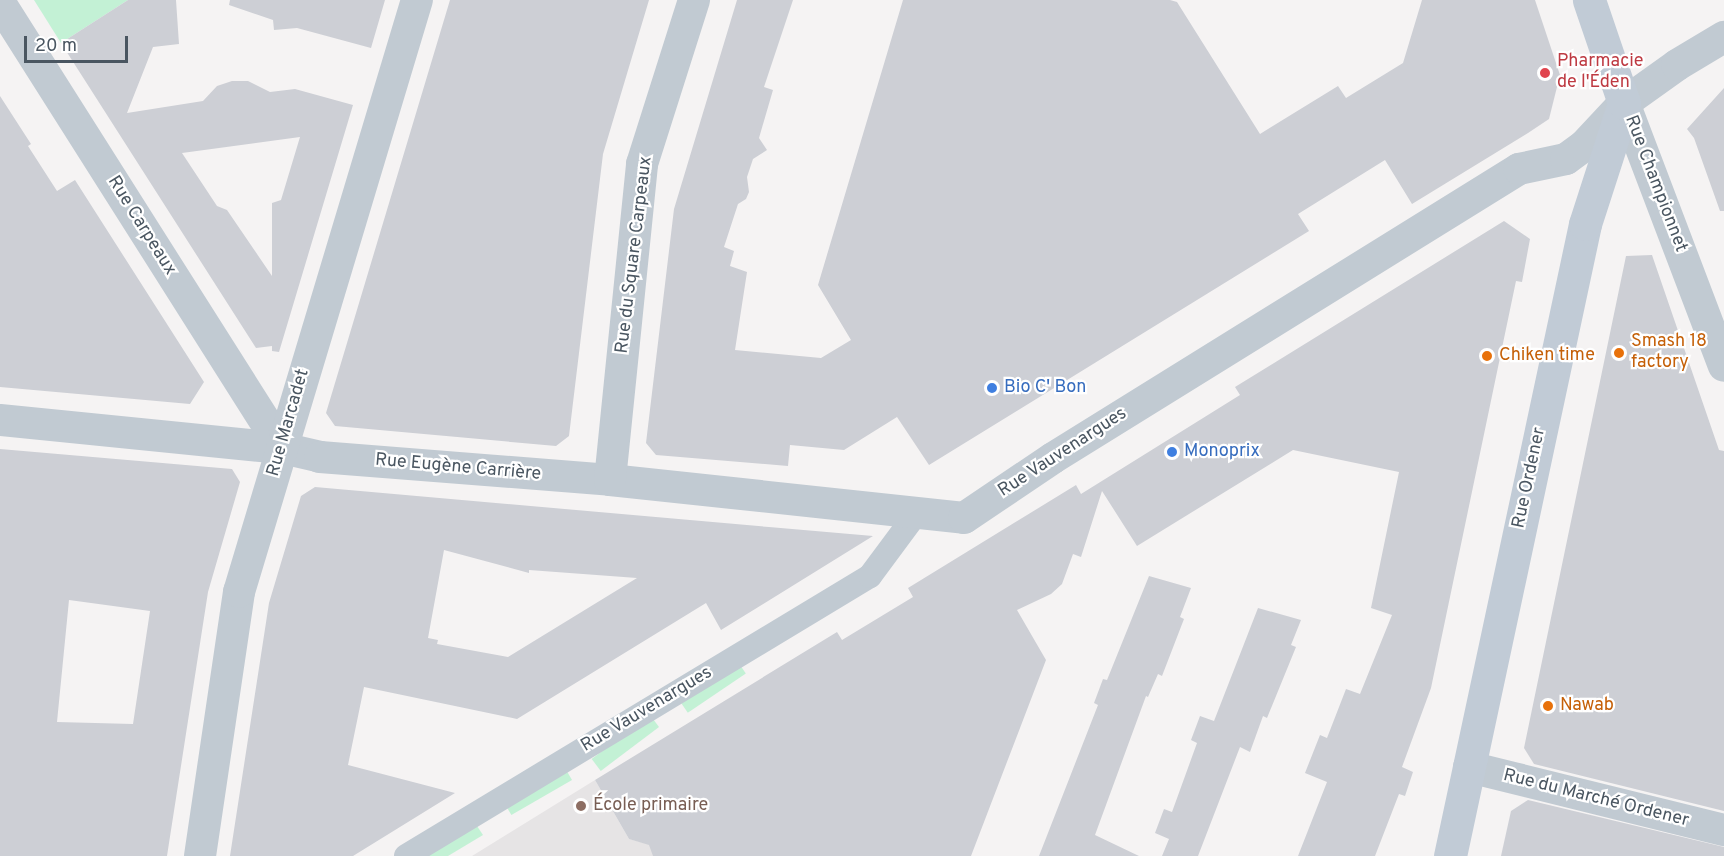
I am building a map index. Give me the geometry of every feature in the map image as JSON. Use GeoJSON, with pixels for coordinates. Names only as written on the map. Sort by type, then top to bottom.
{"type":"FeatureCollection","features":[{"type":"Feature","properties":{"kind":"main road","name":"Rue Championnet"},"geometry":{"type":"LineString","coordinates":[[1589,0],[1624,103]]}},
{"type":"Feature","properties":{"kind":"main road","name":"Rue Ordener"},"geometry":{"type":"LineString","coordinates":[[1450,856],[1585,224],[1624,103]]}},
{"type":"Feature","properties":{"kind":"street","name":"Rue Marcadet"},"geometry":{"type":"LineString","coordinates":[[200,856],[239,592],[417,0]]}},
{"type":"Feature","properties":{"kind":"street","name":"Rue du Square Carpeaux"},"geometry":{"type":"LineString","coordinates":[[610,480],[642,164],[694,0]]}},
{"type":"Feature","properties":{"kind":"street","name":"Rue Carpeaux"},"geometry":{"type":"LineString","coordinates":[[5,12],[282,448]]}},
{"type":"Feature","properties":{"kind":"street","name":"Rue Vauvenargues"},"geometry":{"type":"LineString","coordinates":[[406,856],[870,576],[916,514],[964,518],[1053,458],[1520,169],[1566,159],[1584,146],[1624,103],[1677,65],[1724,38]]}},
{"type":"Feature","properties":{"kind":"street","name":"Rue Championnet"},"geometry":{"type":"LineString","coordinates":[[1624,103],[1724,366]]}},
{"type":"Feature","properties":{"kind":"street","name":"Rue Eugène Carrière"},"geometry":{"type":"LineString","coordinates":[[0,420],[282,448],[320,457],[610,480],[916,514]]}},
{"type":"Feature","properties":{"kind":"street","name":"Rue du Marché Ordener"},"geometry":{"type":"LineString","coordinates":[[1469,767],[1724,830]]}},
{"type":"Feature","properties":{"kind":"shaded area","name":"École primaire"},"geometry":{"type":"Polygon","coordinates":[[[595,780],[629,839],[693,856],[472,856],[595,780]]]}},
{"type":"Feature","properties":{"kind":"green space"},"geometry":{"type":"Polygon","coordinates":[[[34,0],[128,0],[61,43],[34,0]]]}},
{"type":"Feature","properties":{"kind":"green space"},"geometry":{"type":"Polygon","coordinates":[[[738,662],[746,674],[688,713],[680,701],[738,662]]]}},
{"type":"Feature","properties":{"kind":"green space"},"geometry":{"type":"Polygon","coordinates":[[[650,715],[659,727],[601,771],[592,759],[650,715]]]}},
{"type":"Feature","properties":{"kind":"green space"},"geometry":{"type":"Polygon","coordinates":[[[565,768],[572,780],[511,815],[504,803],[565,768]]]}},
{"type":"Feature","properties":{"kind":"green space"},"geometry":{"type":"Polygon","coordinates":[[[475,823],[483,835],[448,856],[421,856],[475,823]]]}},
{"type":"Feature","properties":{"kind":"building"},"geometry":{"type":"Polygon","coordinates":[[[128,0],[176,0],[179,44],[153,47],[127,113],[203,101],[217,86],[232,81],[248,81],[270,92],[295,89],[353,105],[279,352],[272,351],[272,346],[256,348],[61,43],[128,0]],[[300,137],[182,153],[217,206],[227,210],[272,276],[272,203],[281,200],[300,137]]]}},
{"type":"Feature","properties":{"kind":"building"},"geometry":{"type":"Polygon","coordinates":[[[230,0],[385,0],[371,48],[297,28],[274,30],[273,20],[229,5],[230,0]]]}},
{"type":"Feature","properties":{"kind":"building"},"geometry":{"type":"Polygon","coordinates":[[[450,0],[649,0],[603,154],[569,436],[556,446],[335,426],[326,413],[450,0]]]}},
{"type":"Feature","properties":{"kind":"building"},"geometry":{"type":"Polygon","coordinates":[[[737,0],[793,0],[764,87],[773,90],[759,138],[767,150],[753,159],[747,177],[749,192],[746,199],[738,204],[724,247],[734,251],[730,266],[747,272],[735,350],[821,358],[851,340],[818,285],[903,0],[1170,0],[1177,2],[1260,134],[1338,86],[1346,98],[1403,63],[1422,0],[1535,0],[1560,75],[1549,119],[1528,133],[1412,204],[1385,160],[1298,214],[1309,231],[929,465],[897,417],[844,450],[790,445],[788,466],[656,455],[646,443],[674,209],[737,0]]]}},
{"type":"Feature","properties":{"kind":"building"},"geometry":{"type":"Polygon","coordinates":[[[1724,88],[1724,211],[1720,211],[1694,138],[1687,129],[1724,88]]]}},
{"type":"Feature","properties":{"kind":"building"},"geometry":{"type":"Polygon","coordinates":[[[0,96],[31,144],[28,146],[57,191],[75,180],[204,382],[190,404],[0,387],[0,96]]]}},
{"type":"Feature","properties":{"kind":"building"},"geometry":{"type":"Polygon","coordinates":[[[1504,221],[1530,239],[1522,282],[1516,281],[1431,688],[1402,767],[1413,772],[1405,796],[1399,794],[1375,856],[1298,856],[1327,782],[1305,773],[1320,735],[1327,738],[1346,689],[1360,694],[1392,615],[1371,608],[1399,472],[1293,450],[1137,546],[1102,491],[1081,557],[1073,554],[1062,584],[1051,594],[1017,610],[1046,660],[971,856],[653,856],[649,845],[629,839],[595,780],[837,632],[842,640],[913,597],[908,588],[1076,485],[1081,494],[1240,395],[1235,387],[1504,221]]]}},
{"type":"Feature","properties":{"kind":"building"},"geometry":{"type":"Polygon","coordinates":[[[1652,255],[1719,450],[1724,451],[1724,811],[1534,764],[1524,748],[1626,256],[1652,255]]]}},
{"type":"Feature","properties":{"kind":"building"},"geometry":{"type":"Polygon","coordinates":[[[0,449],[232,469],[240,482],[208,592],[167,856],[0,856],[0,449]],[[69,600],[57,722],[133,724],[150,611],[69,600]]]}},
{"type":"Feature","properties":{"kind":"building"},"geometry":{"type":"Polygon","coordinates":[[[315,487],[873,536],[721,630],[706,603],[517,719],[364,687],[348,765],[455,793],[353,856],[230,856],[269,603],[301,496],[315,487]],[[444,550],[428,638],[438,640],[437,644],[508,657],[637,578],[529,570],[529,573],[444,550]]]}},
{"type":"Feature","properties":{"kind":"building"},"geometry":{"type":"Polygon","coordinates":[[[1149,576],[1191,588],[1180,617],[1184,619],[1162,676],[1158,674],[1148,697],[1146,696],[1095,835],[1139,856],[1039,856],[1098,705],[1094,703],[1103,679],[1107,680],[1149,576]]]}},
{"type":"Feature","properties":{"kind":"building"},"geometry":{"type":"Polygon","coordinates":[[[1258,608],[1301,620],[1291,645],[1296,647],[1267,718],[1263,716],[1250,752],[1240,747],[1198,856],[1162,856],[1169,839],[1155,833],[1164,809],[1172,812],[1197,743],[1191,740],[1200,716],[1214,721],[1258,608]]]}},
{"type":"Feature","properties":{"kind":"building"},"geometry":{"type":"Polygon","coordinates":[[[1528,800],[1724,847],[1724,856],[1501,856],[1511,811],[1528,800]]]}},
{"type":"Feature","properties":{"kind":"place","name":"Pharmacie de l'Éden"},"geometry":{"type":"Point","coordinates":[1545,73]}},
{"type":"Feature","properties":{"kind":"place","name":"Smash 18 factory"},"geometry":{"type":"Point","coordinates":[1619,353]}},
{"type":"Feature","properties":{"kind":"place","name":"Chiken time"},"geometry":{"type":"Point","coordinates":[1487,356]}},
{"type":"Feature","properties":{"kind":"place","name":"Bio C' Bon"},"geometry":{"type":"Point","coordinates":[992,388]}},
{"type":"Feature","properties":{"kind":"place","name":"Monoprix"},"geometry":{"type":"Point","coordinates":[1172,452]}},
{"type":"Feature","properties":{"kind":"place","name":"Nawab"},"geometry":{"type":"Point","coordinates":[1548,706]}},
{"type":"Feature","properties":{"kind":"place","name":"École primaire"},"geometry":{"type":"Point","coordinates":[581,806]}}]}
